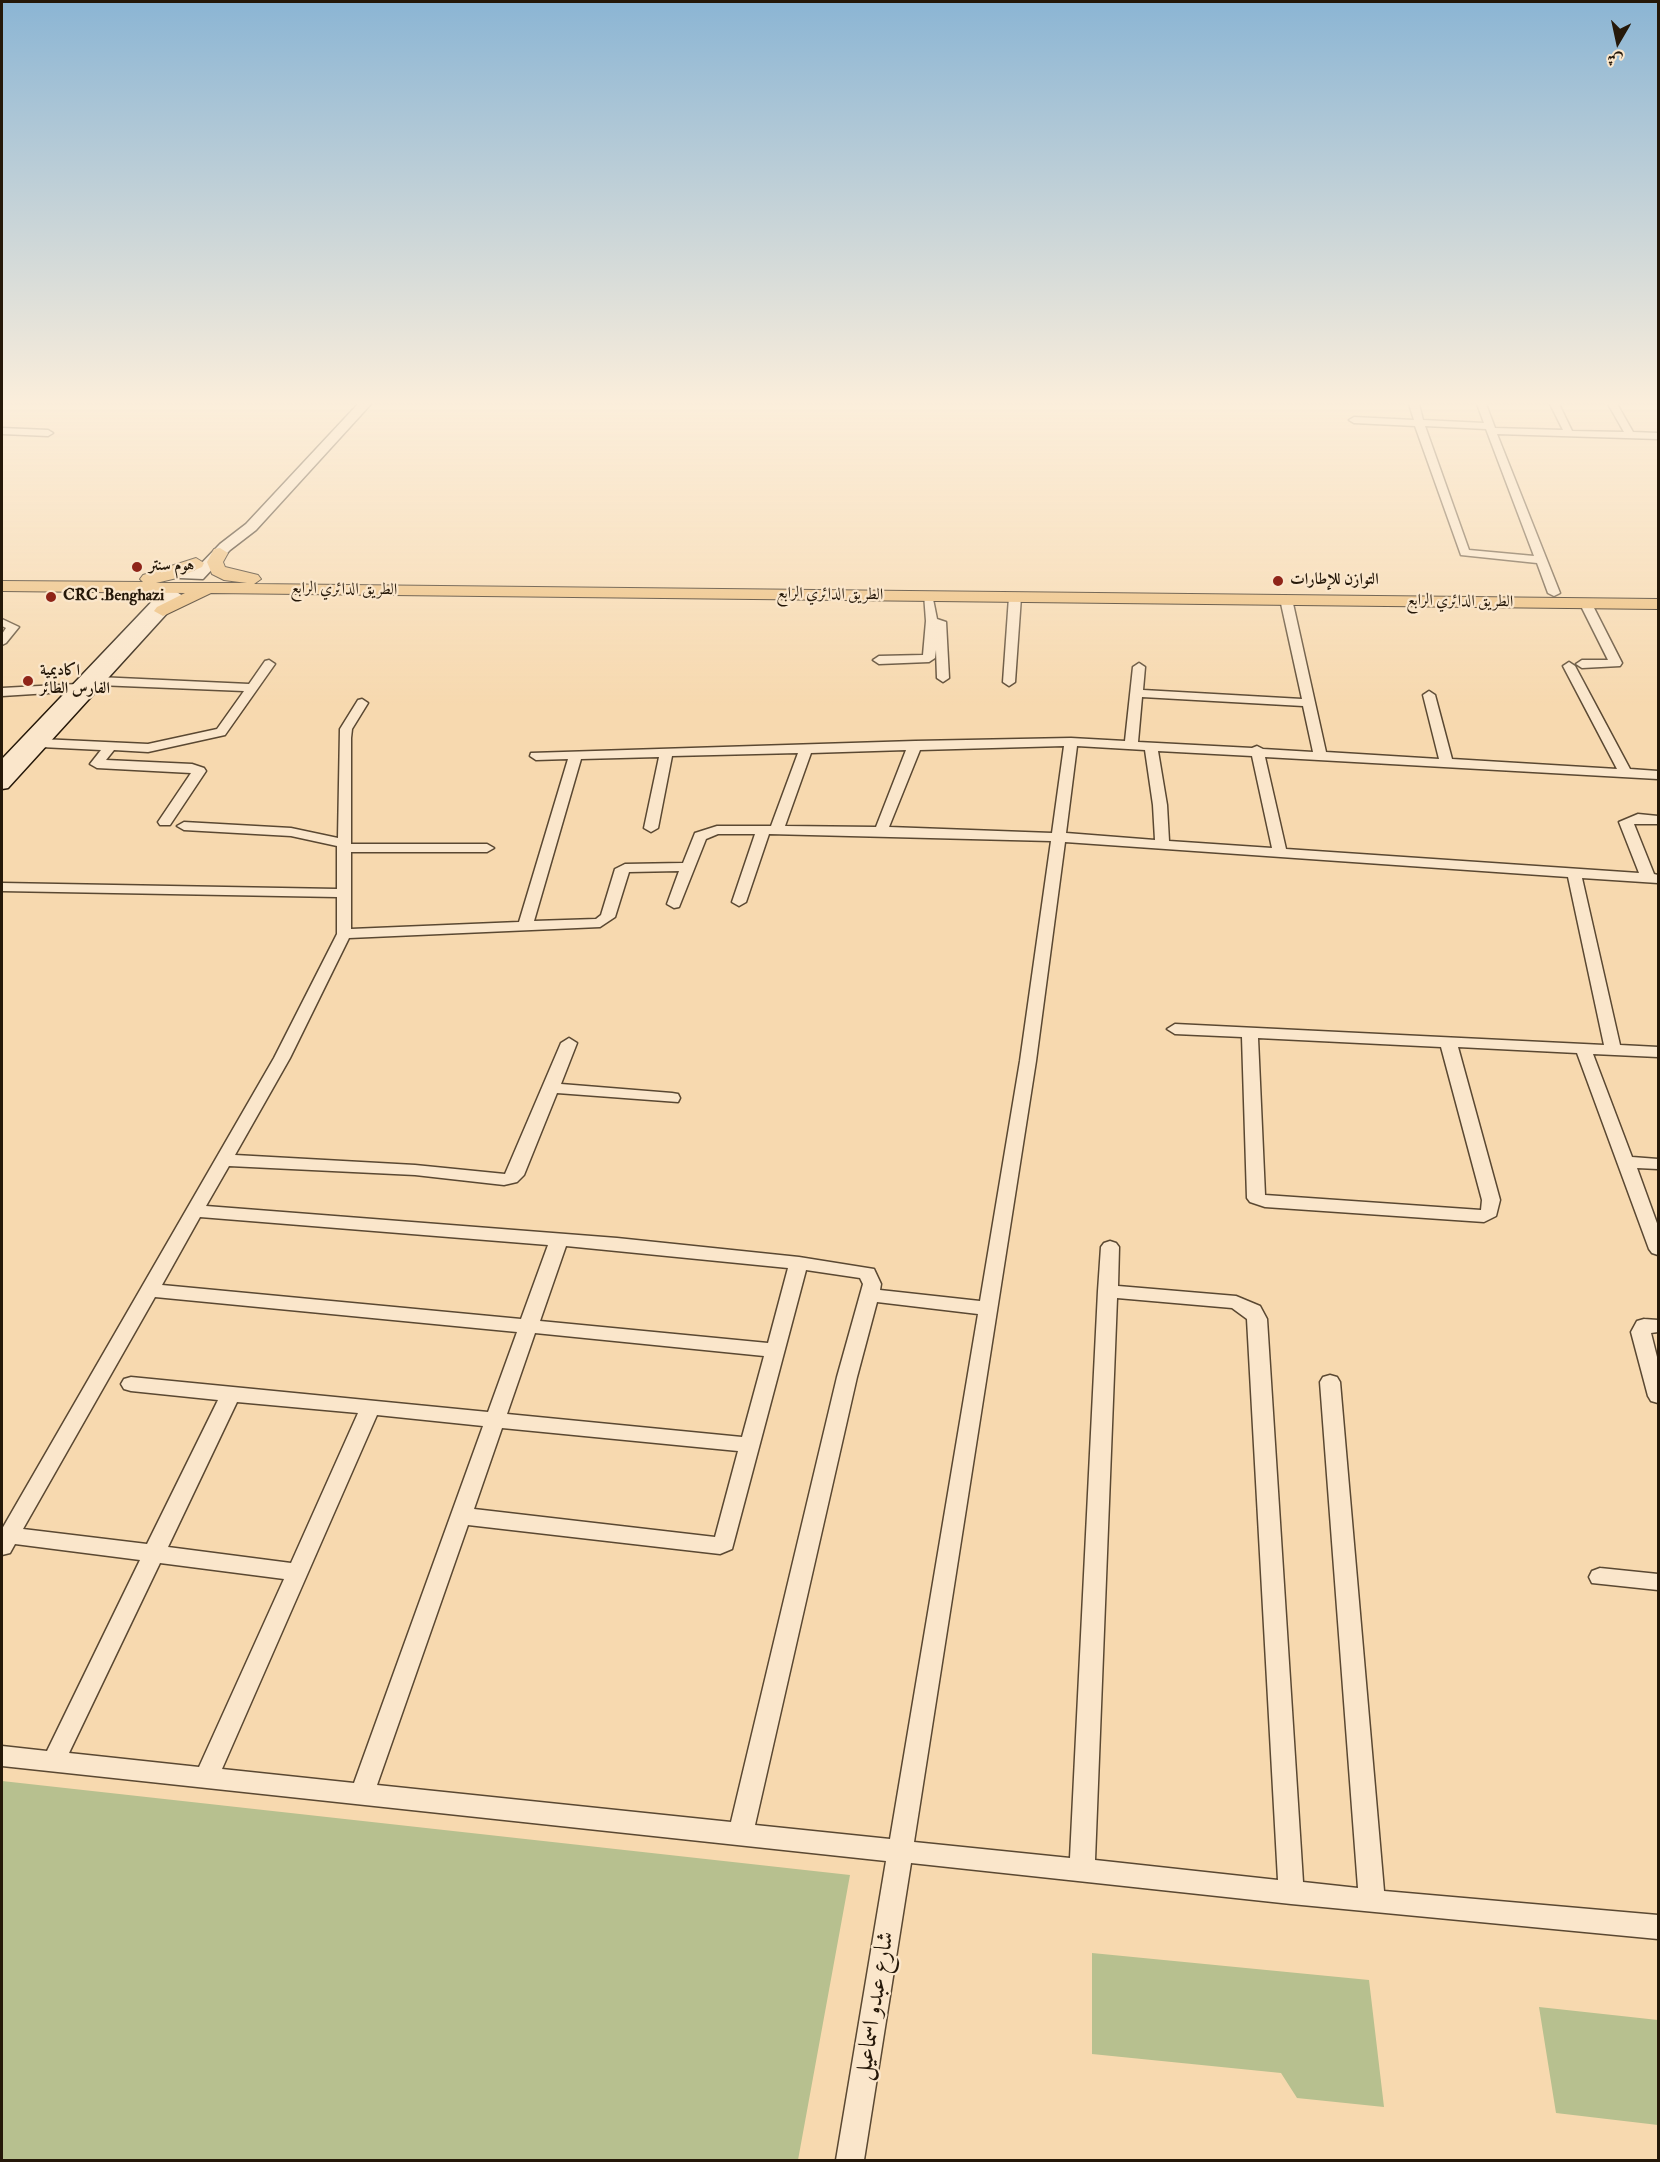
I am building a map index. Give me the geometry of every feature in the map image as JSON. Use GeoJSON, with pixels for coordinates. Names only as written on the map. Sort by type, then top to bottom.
{"type":"FeatureCollection","features":[{"type":"Feature","properties":{"kind":"main road"},"geometry":{"type":"LineString","coordinates":[[252,505],[186,576],[198,576],[272,505]]}},
{"type":"Feature","properties":{"kind":"main road"},"geometry":{"type":"LineString","coordinates":[[220,553],[215,566],[223,573],[288,583]]}},
{"type":"Feature","properties":{"kind":"main road"},"geometry":{"type":"LineString","coordinates":[[135,581],[171,574],[196,563]]}},
{"type":"Feature","properties":{"kind":"main road","name":"الطريق الدائري الرابع"},"geometry":{"type":"LineString","coordinates":[[2,579],[934,593],[1015,597],[1554,593],[1659,595]]}},
{"type":"Feature","properties":{"kind":"main road","name":"الطريق الدائري الرابع"},"geometry":{"type":"LineString","coordinates":[[2,586],[1222,595],[1286,599],[1659,604]]}},
{"type":"Feature","properties":{"kind":"main road"},"geometry":{"type":"LineString","coordinates":[[96,588],[141,597],[154,614]]}},
{"type":"Feature","properties":{"kind":"main road"},"geometry":{"type":"LineString","coordinates":[[2,784],[46,732],[77,688],[154,614],[196,595],[235,589]]}},
{"type":"Feature","properties":{"kind":"main road"},"geometry":{"type":"LineString","coordinates":[[2,769],[46,732],[98,681],[154,614]]}},
{"type":"Feature","properties":{"kind":"street"},"geometry":{"type":"LineString","coordinates":[[1448,505],[1465,553],[1542,560]]}},
{"type":"Feature","properties":{"kind":"street"},"geometry":{"type":"LineString","coordinates":[[1521,505],[1554,593]]}},
{"type":"Feature","properties":{"kind":"street"},"geometry":{"type":"LineString","coordinates":[[879,660],[929,658],[934,593]]}},
{"type":"Feature","properties":{"kind":"street"},"geometry":{"type":"LineString","coordinates":[[934,593],[942,642],[943,678]]}},
{"type":"Feature","properties":{"kind":"street"},"geometry":{"type":"LineString","coordinates":[[1009,682],[1015,597]]}},
{"type":"Feature","properties":{"kind":"street"},"geometry":{"type":"LineString","coordinates":[[1286,599],[1320,754]]}},
{"type":"Feature","properties":{"kind":"street"},"geometry":{"type":"LineString","coordinates":[[1586,603],[1616,663],[1576,665],[1625,772]]}},
{"type":"Feature","properties":{"kind":"street"},"geometry":{"type":"LineString","coordinates":[[2,622],[13,627],[2,641]]}},
{"type":"Feature","properties":{"kind":"street"},"geometry":{"type":"LineString","coordinates":[[46,732],[110,747],[147,748],[221,732],[269,664]]}},
{"type":"Feature","properties":{"kind":"street"},"geometry":{"type":"LineString","coordinates":[[1131,745],[1139,668]]}},
{"type":"Feature","properties":{"kind":"street"},"geometry":{"type":"LineString","coordinates":[[98,681],[252,688]]}},
{"type":"Feature","properties":{"kind":"street"},"geometry":{"type":"LineString","coordinates":[[2,692],[77,688]]}},
{"type":"Feature","properties":{"kind":"street"},"geometry":{"type":"LineString","coordinates":[[1136,693],[1309,703]]}},
{"type":"Feature","properties":{"kind":"street"},"geometry":{"type":"LineString","coordinates":[[1429,695],[1446,762]]}},
{"type":"Feature","properties":{"kind":"street"},"geometry":{"type":"LineString","coordinates":[[298,1572],[154,1553],[5,1541],[282,1058],[344,934],[345,738],[346,729],[362,703]]}},
{"type":"Feature","properties":{"kind":"street"},"geometry":{"type":"LineString","coordinates":[[536,756],[575,757],[806,748],[1071,742],[1257,750],[1659,774]]}},
{"type":"Feature","properties":{"kind":"street","name":"شارع عبدو اسماعيل"},"geometry":{"type":"LineString","coordinates":[[850,2160],[1028,1061],[1071,742]]}},
{"type":"Feature","properties":{"kind":"street"},"geometry":{"type":"LineString","coordinates":[[881,831],[915,745]]}},
{"type":"Feature","properties":{"kind":"street"},"geometry":{"type":"LineString","coordinates":[[1151,746],[1160,805],[1162,845]]}},
{"type":"Feature","properties":{"kind":"street"},"geometry":{"type":"LineString","coordinates":[[110,747],[97,764],[192,768],[199,771],[165,822]]}},
{"type":"Feature","properties":{"kind":"street"},"geometry":{"type":"LineString","coordinates":[[739,902],[806,748]]}},
{"type":"Feature","properties":{"kind":"street"},"geometry":{"type":"LineString","coordinates":[[1257,750],[1280,852]]}},
{"type":"Feature","properties":{"kind":"street"},"geometry":{"type":"LineString","coordinates":[[651,828],[666,753]]}},
{"type":"Feature","properties":{"kind":"street"},"geometry":{"type":"LineString","coordinates":[[525,927],[575,757]]}},
{"type":"Feature","properties":{"kind":"street"},"geometry":{"type":"LineString","coordinates":[[1653,878],[1626,822],[1638,818],[1659,820]]}},
{"type":"Feature","properties":{"kind":"street"},"geometry":{"type":"LineString","coordinates":[[184,826],[291,832],[343,845],[487,848]]}},
{"type":"Feature","properties":{"kind":"street"},"geometry":{"type":"LineString","coordinates":[[674,904],[700,836],[717,830],[881,831],[1058,837],[1653,878]]}},
{"type":"Feature","properties":{"kind":"street"},"geometry":{"type":"LineString","coordinates":[[344,934],[600,923],[608,918],[620,872],[625,868],[687,867]]}},
{"type":"Feature","properties":{"kind":"street"},"geometry":{"type":"LineString","coordinates":[[1574,872],[1613,1050]]}},
{"type":"Feature","properties":{"kind":"street"},"geometry":{"type":"LineString","coordinates":[[2,887],[345,893]]}},
{"type":"Feature","properties":{"kind":"street"},"geometry":{"type":"LineString","coordinates":[[1175,1029],[1659,1052]]}},
{"type":"Feature","properties":{"kind":"street"},"geometry":{"type":"LineString","coordinates":[[1250,1033],[1256,1198],[1265,1201],[1484,1216],[1490,1212],[1491,1200],[1448,1041]]}},
{"type":"Feature","properties":{"kind":"street"},"geometry":{"type":"LineString","coordinates":[[224,1160],[415,1170],[504,1180],[515,1174],[569,1043]]}},
{"type":"Feature","properties":{"kind":"street"},"geometry":{"type":"LineString","coordinates":[[1583,1048],[1659,1249]]}},
{"type":"Feature","properties":{"kind":"street"},"geometry":{"type":"LineString","coordinates":[[550,1088],[672,1098]]}},
{"type":"Feature","properties":{"kind":"street"},"geometry":{"type":"LineString","coordinates":[[1626,1162],[1659,1164]]}},
{"type":"Feature","properties":{"kind":"street"},"geometry":{"type":"LineString","coordinates":[[195,1211],[559,1239],[862,1270],[871,1278],[870,1295],[847,1377],[740,1834]]}},
{"type":"Feature","properties":{"kind":"street"},"geometry":{"type":"LineString","coordinates":[[362,1794],[559,1239]]}},
{"type":"Feature","properties":{"kind":"street"},"geometry":{"type":"LineString","coordinates":[[1082,1870],[1110,1247]]}},
{"type":"Feature","properties":{"kind":"street"},"geometry":{"type":"LineString","coordinates":[[462,1516],[720,1546],[724,1543],[799,1263]]}},
{"type":"Feature","properties":{"kind":"street"},"geometry":{"type":"LineString","coordinates":[[150,1290],[776,1350]]}},
{"type":"Feature","properties":{"kind":"street"},"geometry":{"type":"LineString","coordinates":[[1107,1291],[1236,1302],[1253,1311],[1257,1320],[1291,1893]]}},
{"type":"Feature","properties":{"kind":"street"},"geometry":{"type":"LineString","coordinates":[[870,1295],[989,1309]]}},
{"type":"Feature","properties":{"kind":"street"},"geometry":{"type":"LineString","coordinates":[[1659,1326],[1644,1326],[1641,1332],[1659,1396]]}},
{"type":"Feature","properties":{"kind":"street"},"geometry":{"type":"LineString","coordinates":[[1330,1382],[1372,1901]]}},
{"type":"Feature","properties":{"kind":"street"},"geometry":{"type":"LineString","coordinates":[[131,1384],[751,1445]]}},
{"type":"Feature","properties":{"kind":"street"},"geometry":{"type":"LineString","coordinates":[[53,1762],[231,1394]]}},
{"type":"Feature","properties":{"kind":"street"},"geometry":{"type":"LineString","coordinates":[[206,1778],[371,1407]]}},
{"type":"Feature","properties":{"kind":"street"},"geometry":{"type":"LineString","coordinates":[[1600,1577],[1659,1582]]}},
{"type":"Feature","properties":{"kind":"street"},"geometry":{"type":"LineString","coordinates":[[2,1756],[1291,1893],[1659,1927]]}},
{"type":"Feature","properties":{"kind":"green space"},"geometry":{"type":"Polygon","coordinates":[[[2,1781],[850,1875],[798,2160],[2,2160],[2,1781]]]}},
{"type":"Feature","properties":{"kind":"green space"},"geometry":{"type":"Polygon","coordinates":[[[1092,1953],[1369,1980],[1384,2107],[1297,2098],[1281,2073],[1092,2054],[1092,1953]]]}},
{"type":"Feature","properties":{"kind":"green space"},"geometry":{"type":"Polygon","coordinates":[[[1539,2007],[1658,2020],[1658,2125],[1556,2113],[1539,2007]]]}},
{"type":"Feature","properties":{"kind":"place","name":"هوم سنتر"},"geometry":{"type":"Point","coordinates":[137,567]}},
{"type":"Feature","properties":{"kind":"place","name":"التوازن للإطارات"},"geometry":{"type":"Point","coordinates":[1278,581]}},
{"type":"Feature","properties":{"kind":"place","name":"CRC .Benghazi"},"geometry":{"type":"Point","coordinates":[51,597]}},
{"type":"Feature","properties":{"kind":"place","name":"اكاديمية الفارس الطائر"},"geometry":{"type":"Point","coordinates":[28,681]}}]}
